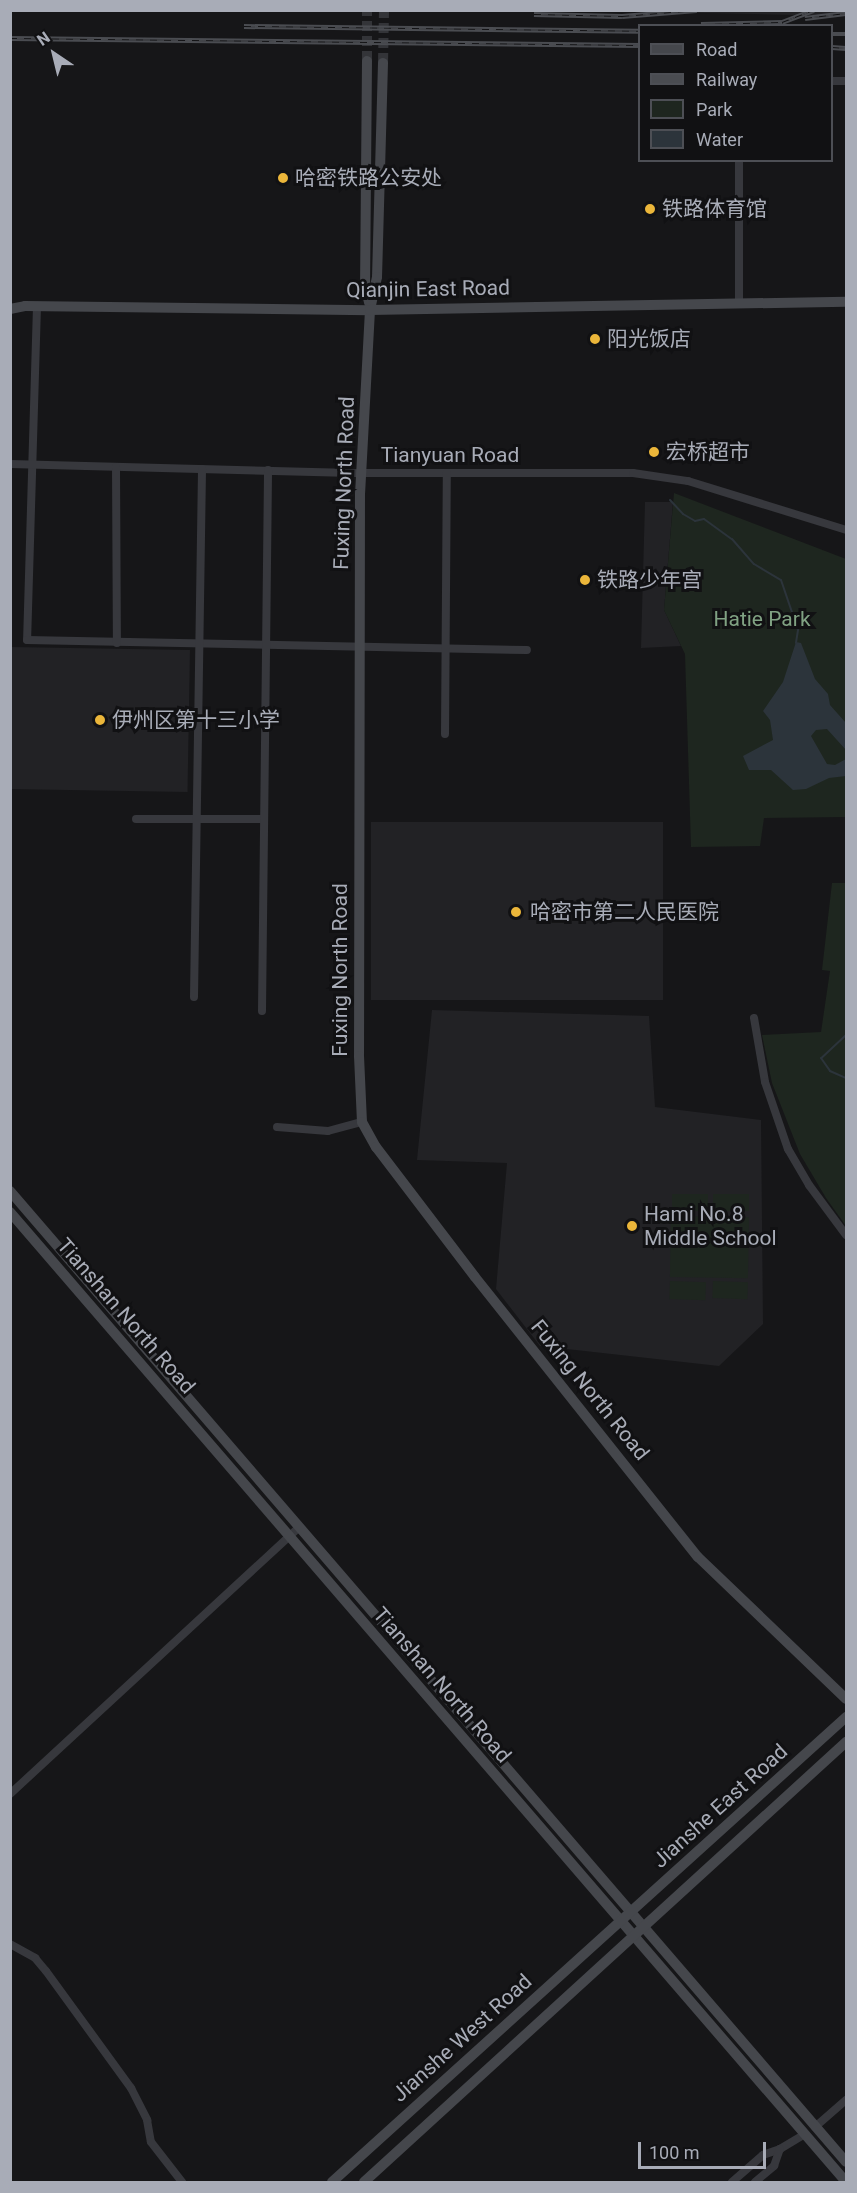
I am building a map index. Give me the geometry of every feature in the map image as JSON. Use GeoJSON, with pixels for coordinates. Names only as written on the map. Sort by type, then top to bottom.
{"type":"FeatureCollection","features":[{"type":"Feature","properties":{"kind":"main road"},"geometry":{"type":"LineString","coordinates":[[367,61],[365,285],[370,310]]}},
{"type":"Feature","properties":{"kind":"main road","name":"Fuxing North Road"},"geometry":{"type":"LineString","coordinates":[[383,63],[377,277],[370,310],[362,473],[358,1056],[362,1122],[376,1147],[475,1277],[698,1557],[846,1699]]}},
{"type":"Feature","properties":{"kind":"main road"},"geometry":{"type":"LineString","coordinates":[[10,302],[31,306]]}},
{"type":"Feature","properties":{"kind":"main road","name":"Qianjin East Road"},"geometry":{"type":"LineString","coordinates":[[10,309],[31,306],[370,310],[588,304],[846,302]]}},
{"type":"Feature","properties":{"kind":"main road"},"geometry":{"type":"LineString","coordinates":[[10,1191],[846,2162]]}},
{"type":"Feature","properties":{"kind":"main road","name":"Tianshan North Road"},"geometry":{"type":"LineString","coordinates":[[10,1212],[620,1924],[846,2182]]}},
{"type":"Feature","properties":{"kind":"main road","name":"Jianshe East Road"},"geometry":{"type":"LineString","coordinates":[[620,1924],[846,1717]]}},
{"type":"Feature","properties":{"kind":"main road","name":"Jianshe East Road"},"geometry":{"type":"LineString","coordinates":[[632,1937],[846,1742]]}},
{"type":"Feature","properties":{"kind":"main road","name":"Jianshe West Road"},"geometry":{"type":"LineString","coordinates":[[332,2182],[620,1924]]}},
{"type":"Feature","properties":{"kind":"main road","name":"Jianshe West Road"},"geometry":{"type":"LineString","coordinates":[[364,2182],[632,1937]]}},
{"type":"Feature","properties":{"kind":"street"},"geometry":{"type":"LineString","coordinates":[[739,162],[739,304]]}},
{"type":"Feature","properties":{"kind":"street"},"geometry":{"type":"LineString","coordinates":[[31,306],[27,640],[527,650]]}},
{"type":"Feature","properties":{"kind":"street","name":"Tianyuan Road"},"geometry":{"type":"LineString","coordinates":[[10,464],[362,473],[647,474],[688,481],[846,530]]}},
{"type":"Feature","properties":{"kind":"street"},"geometry":{"type":"LineString","coordinates":[[116,467],[117,643]]}},
{"type":"Feature","properties":{"kind":"street"},"geometry":{"type":"LineString","coordinates":[[194,998],[202,469]]}},
{"type":"Feature","properties":{"kind":"street"},"geometry":{"type":"LineString","coordinates":[[262,1011],[268,470]]}},
{"type":"Feature","properties":{"kind":"street"},"geometry":{"type":"LineString","coordinates":[[445,734],[447,473]]}},
{"type":"Feature","properties":{"kind":"street"},"geometry":{"type":"LineString","coordinates":[[136,819],[264,819]]}},
{"type":"Feature","properties":{"kind":"street"},"geometry":{"type":"LineString","coordinates":[[754,1018],[765,1082],[788,1149],[809,1185],[846,1235]]}},
{"type":"Feature","properties":{"kind":"street"},"geometry":{"type":"LineString","coordinates":[[277,1127],[328,1131],[362,1122]]}},
{"type":"Feature","properties":{"kind":"street"},"geometry":{"type":"LineString","coordinates":[[10,1794],[299,1527]]}},
{"type":"Feature","properties":{"kind":"street"},"geometry":{"type":"LineString","coordinates":[[10,1944],[35,1958],[46,1971],[130,2088],[147,2120],[151,2142],[182,2182]]}},
{"type":"Feature","properties":{"kind":"street"},"geometry":{"type":"LineString","coordinates":[[815,2127],[846,2100]]}},
{"type":"Feature","properties":{"kind":"street"},"geometry":{"type":"LineString","coordinates":[[732,2182],[763,2155],[780,2149],[803,2135]]}},
{"type":"Feature","properties":{"kind":"street"},"geometry":{"type":"LineString","coordinates":[[755,2182],[774,2166],[780,2149]]}},
{"type":"Feature","properties":{"kind":"shaded area"},"geometry":{"type":"Polygon","coordinates":[[[608,10],[846,10],[846,16],[608,11],[608,10]]]}},
{"type":"Feature","properties":{"kind":"shaded area"},"geometry":{"type":"Polygon","coordinates":[[[645,502],[673,502],[664,610],[681,646],[641,648],[645,502]]]}},
{"type":"Feature","properties":{"kind":"shaded area","name":"伊州区第十三小学"},"geometry":{"type":"Polygon","coordinates":[[[11,647],[190,650],[187,792],[10,789],[11,647]]]}},
{"type":"Feature","properties":{"kind":"shaded area","name":"哈密市第二人民医院"},"geometry":{"type":"Polygon","coordinates":[[[371,822],[663,822],[663,1000],[371,1000],[371,822]]]}},
{"type":"Feature","properties":{"kind":"shaded area","name":"Hami No.8 Middle School"},"geometry":{"type":"Polygon","coordinates":[[[432,1010],[649,1016],[655,1107],[761,1120],[763,1324],[719,1366],[540,1346],[496,1289],[507,1163],[417,1160],[432,1010]]]}},
{"type":"Feature","properties":{"kind":"green space","name":"Hatie Park"},"geometry":{"type":"Polygon","coordinates":[[[674,493],[846,559],[846,817],[764,818],[760,846],[691,847],[685,654],[664,610],[674,493]]]}},
{"type":"Feature","properties":{"kind":"green space"},"geometry":{"type":"Polygon","coordinates":[[[832,883],[846,883],[846,1226],[800,1154],[772,1083],[762,1035],[821,1032],[830,971],[822,970],[832,883]]]}},
{"type":"Feature","properties":{"kind":"green space"},"geometry":{"type":"Polygon","coordinates":[[[672,1194],[708,1194],[708,1211],[672,1211],[672,1194]]]}},
{"type":"Feature","properties":{"kind":"green space"},"geometry":{"type":"Polygon","coordinates":[[[713,1194],[749,1194],[749,1211],[713,1211],[713,1194]]]}},
{"type":"Feature","properties":{"kind":"green space"},"geometry":{"type":"Polygon","coordinates":[[[671,1216],[749,1217],[748,1278],[670,1277],[671,1216]]]}},
{"type":"Feature","properties":{"kind":"green space"},"geometry":{"type":"Polygon","coordinates":[[[670,1281],[706,1282],[705,1300],[669,1299],[670,1281]]]}},
{"type":"Feature","properties":{"kind":"green space"},"geometry":{"type":"Polygon","coordinates":[[[713,1281],[748,1282],[747,1299],[712,1298],[713,1281]]]}},
{"type":"Feature","properties":{"kind":"water"},"geometry":{"type":"Polygon","coordinates":[[[796,642],[801,643],[815,679],[828,694],[830,705],[846,723],[846,750],[827,729],[816,730],[811,736],[827,764],[835,765],[846,759],[846,776],[829,778],[806,789],[793,790],[771,770],[749,770],[743,756],[773,740],[770,720],[763,711],[783,682],[796,642]]]}},
{"type":"Feature","properties":{"kind":"waterway"},"geometry":{"type":"LineString","coordinates":[[670,500],[683,514],[695,521],[704,519],[732,539],[754,564],[781,580],[798,630],[796,643]]}},
{"type":"Feature","properties":{"kind":"waterway"},"geometry":{"type":"LineString","coordinates":[[846,1035],[821,1058],[830,1071],[846,1078]]}},
{"type":"Feature","properties":{"kind":"tunnel"},"geometry":{"type":"LineString","coordinates":[[367,10],[367,61]]}},
{"type":"Feature","properties":{"kind":"tunnel"},"geometry":{"type":"LineString","coordinates":[[383,63],[384,10]]}},
{"type":"Feature","properties":{"kind":"railway"},"geometry":{"type":"LineString","coordinates":[[534,14],[622,16],[697,10]]}},
{"type":"Feature","properties":{"kind":"railway"},"geometry":{"type":"LineString","coordinates":[[701,24],[782,22],[814,10]]}},
{"type":"Feature","properties":{"kind":"railway"},"geometry":{"type":"LineString","coordinates":[[805,18],[846,13]]}},
{"type":"Feature","properties":{"kind":"railway"},"geometry":{"type":"LineString","coordinates":[[244,26],[638,31]]}},
{"type":"Feature","properties":{"kind":"railway"},"geometry":{"type":"LineString","coordinates":[[833,34],[846,34]]}},
{"type":"Feature","properties":{"kind":"railway"},"geometry":{"type":"LineString","coordinates":[[10,38],[638,45]]}},
{"type":"Feature","properties":{"kind":"railway"},"geometry":{"type":"LineString","coordinates":[[833,47],[846,48]]}},
{"type":"Feature","properties":{"kind":"place","name":"哈密铁路公安处"},"geometry":{"type":"Point","coordinates":[283,178]}},
{"type":"Feature","properties":{"kind":"place","name":"铁路体育馆"},"geometry":{"type":"Point","coordinates":[650,209]}},
{"type":"Feature","properties":{"kind":"place","name":"阳光饭店"},"geometry":{"type":"Point","coordinates":[595,339]}},
{"type":"Feature","properties":{"kind":"place","name":"宏桥超市"},"geometry":{"type":"Point","coordinates":[654,452]}},
{"type":"Feature","properties":{"kind":"place","name":"铁路少年宫"},"geometry":{"type":"Point","coordinates":[585,580]}},
{"type":"Feature","properties":{"kind":"place","name":"伊州区第十三小学"},"geometry":{"type":"Point","coordinates":[100,720]}},
{"type":"Feature","properties":{"kind":"place","name":"哈密市第二人民医院"},"geometry":{"type":"Point","coordinates":[516,912]}},
{"type":"Feature","properties":{"kind":"place","name":"Hami No.8 Middle School"},"geometry":{"type":"Point","coordinates":[632,1226]}}]}
